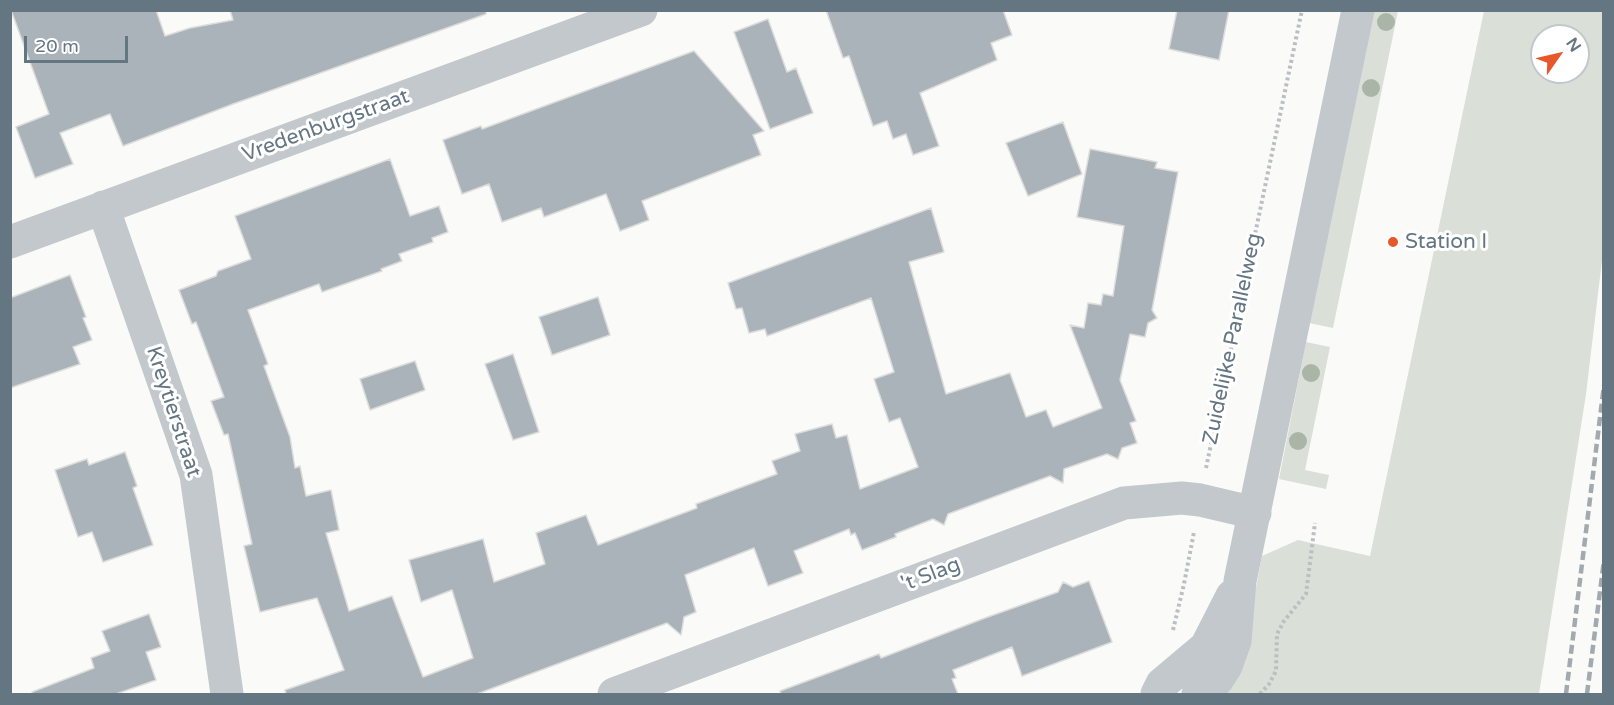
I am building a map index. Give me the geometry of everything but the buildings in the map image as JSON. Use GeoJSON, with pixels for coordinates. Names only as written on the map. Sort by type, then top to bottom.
{"type":"FeatureCollection","features":[{"type":"Feature","properties":{"kind":"street","name":"Vredenburgstraat"},"geometry":{"type":"LineString","coordinates":[[10,242],[642,10]]}},
{"type":"Feature","properties":{"kind":"street"},"geometry":{"type":"LineString","coordinates":[[1198,694],[1216,680],[1226,666],[1235,640],[1240,581],[1358,10]]}},
{"type":"Feature","properties":{"kind":"street","name":"Kreytierstraat"},"geometry":{"type":"LineString","coordinates":[[103,207],[196,475],[227,694]]}},
{"type":"Feature","properties":{"kind":"street","name":"'t Slag"},"geometry":{"type":"LineString","coordinates":[[614,694],[1124,503],[1182,498],[1255,513]]}},
{"type":"Feature","properties":{"kind":"street"},"geometry":{"type":"LineString","coordinates":[[1157,694],[1162,684],[1206,647],[1240,581]]}},
{"type":"Feature","properties":{"kind":"path","name":"Zuidelijke Parallelweg"},"geometry":{"type":"LineString","coordinates":[[1184,666],[1174,652],[1171,637],[1184,584],[1302,10]]}},
{"type":"Feature","properties":{"kind":"path"},"geometry":{"type":"LineString","coordinates":[[1260,694],[1276,671],[1277,634],[1284,621],[1306,594],[1315,523]]}},
{"type":"Feature","properties":{"kind":"shaded area"},"geometry":{"type":"Polygon","coordinates":[[[1374,11],[1398,11],[1333,328],[1309,323],[1374,11]]]}},
{"type":"Feature","properties":{"kind":"shaded area"},"geometry":{"type":"Polygon","coordinates":[[[1484,11],[1603,11],[1603,252],[1586,394],[1539,694],[1219,694],[1245,646],[1262,556],[1298,540],[1370,556],[1484,11]]]}},
{"type":"Feature","properties":{"kind":"shaded area"},"geometry":{"type":"Polygon","coordinates":[[[1306,342],[1330,347],[1305,470],[1329,475],[1326,489],[1279,479],[1306,342]]]}},
{"type":"Feature","properties":{"kind":"railway"},"geometry":{"type":"LineString","coordinates":[[1566,694],[1604,385]]}},
{"type":"Feature","properties":{"kind":"railway"},"geometry":{"type":"LineString","coordinates":[[1587,694],[1604,560]]}},
{"type":"Feature","properties":{"kind":"place","name":"Station I"},"geometry":{"type":"Point","coordinates":[1393,242]}}]}
